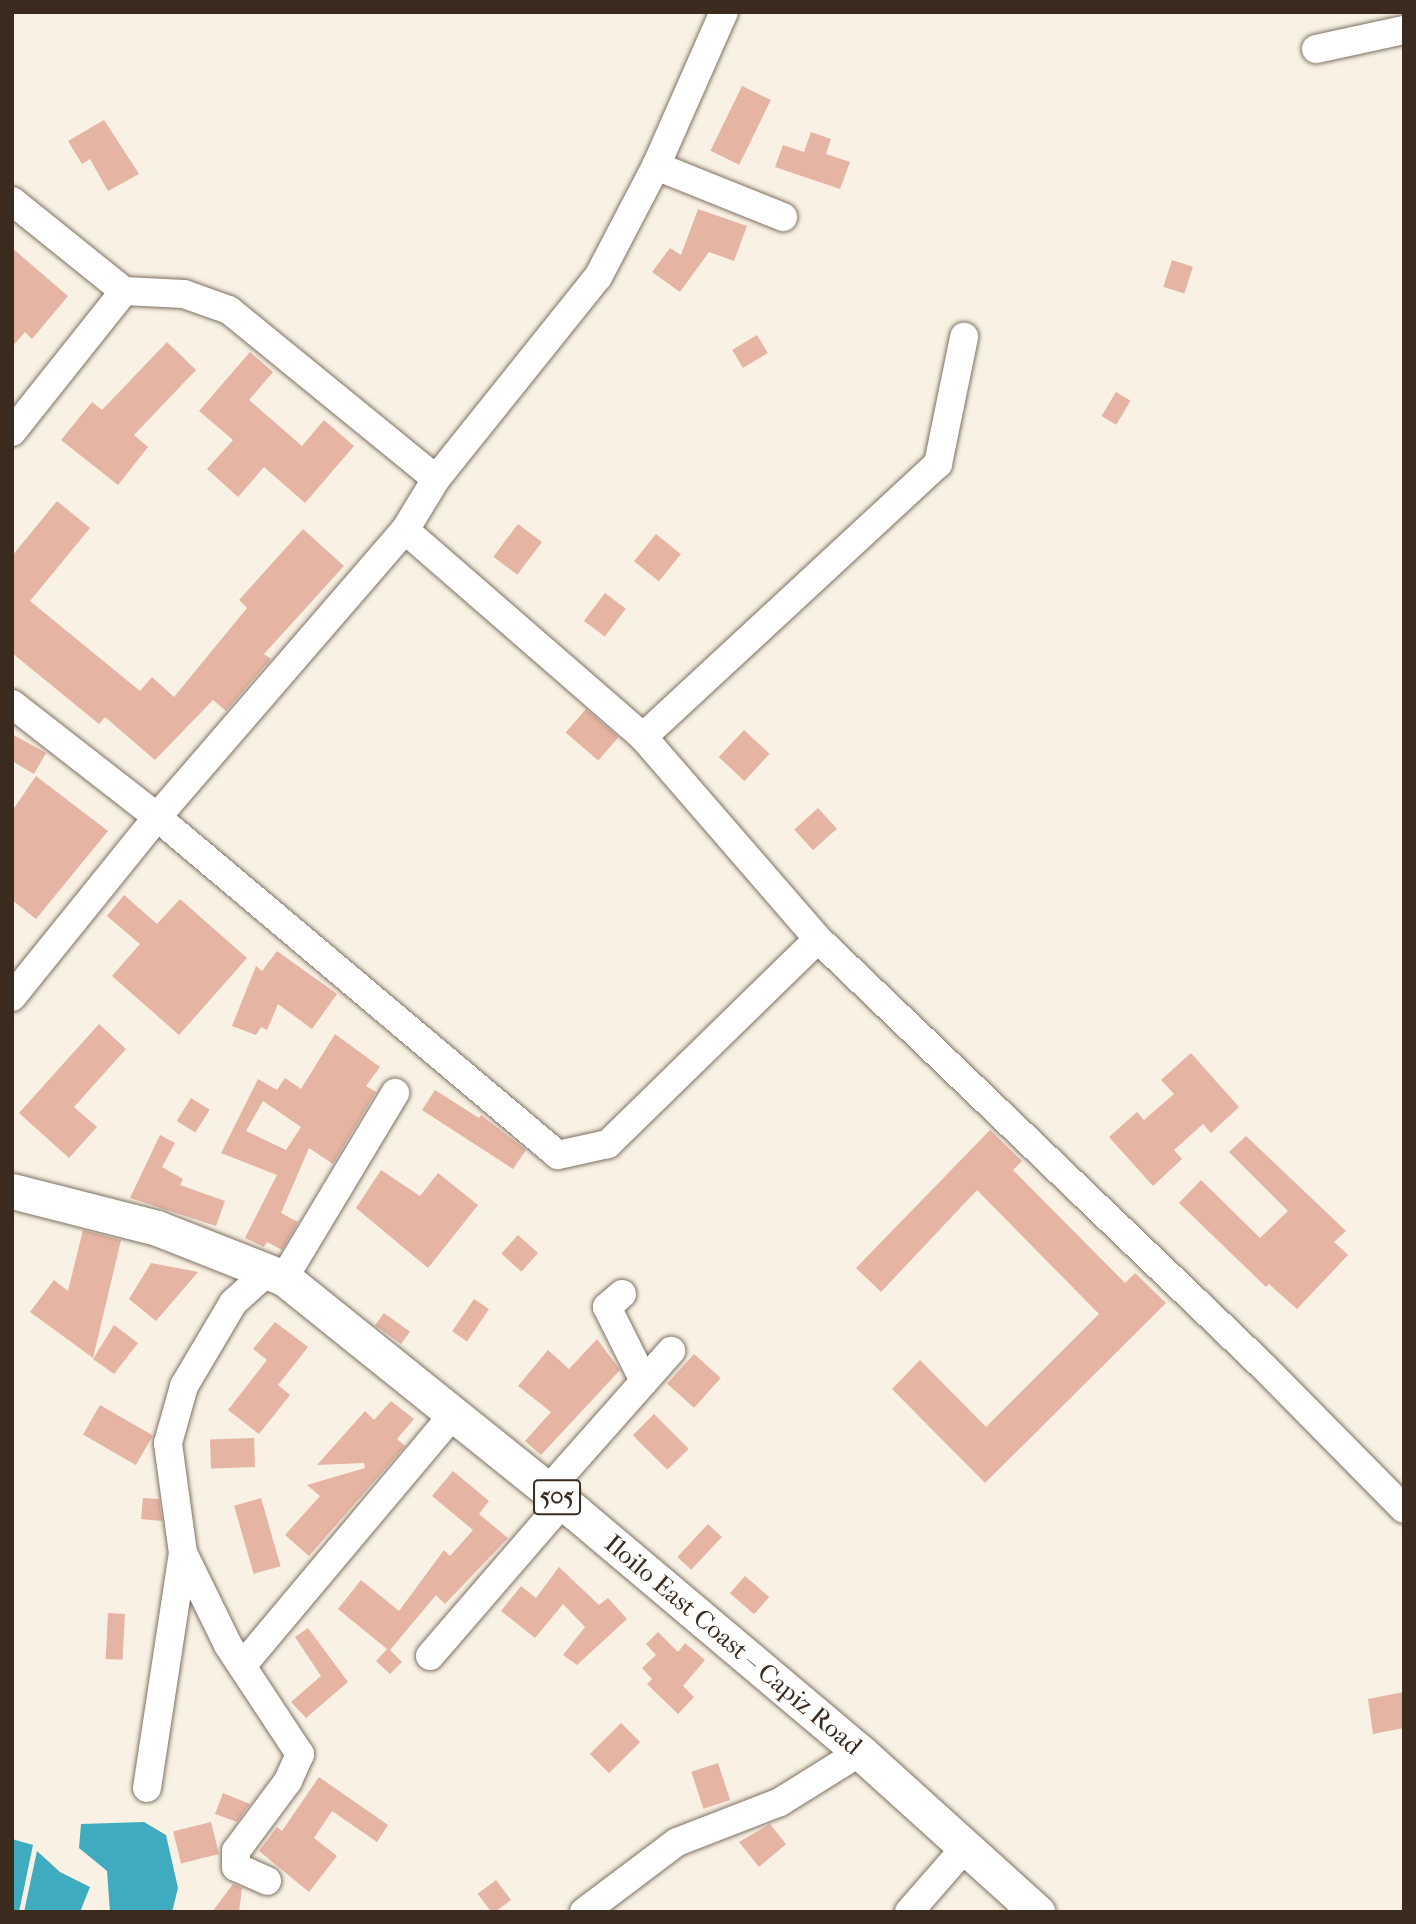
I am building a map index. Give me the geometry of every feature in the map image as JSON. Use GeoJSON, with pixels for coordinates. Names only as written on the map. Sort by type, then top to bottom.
{"type":"FeatureCollection","features":[{"type":"Feature","properties":{"kind":"main road","name":"Iloilo East Coast – Capiz Road"},"geometry":{"type":"LineString","coordinates":[[12,1191],[157,1228],[276,1275],[556,1496],[860,1752],[964,1849],[1037,1912]]}},
{"type":"Feature","properties":{"kind":"street"},"geometry":{"type":"LineString","coordinates":[[12,997],[157,817],[405,530],[436,479],[598,277],[656,166],[724,12]]}},
{"type":"Feature","properties":{"kind":"street"},"geometry":{"type":"LineString","coordinates":[[1316,49],[1404,30]]}},
{"type":"Feature","properties":{"kind":"street"},"geometry":{"type":"LineString","coordinates":[[656,166],[783,217]]}},
{"type":"Feature","properties":{"kind":"street"},"geometry":{"type":"LineString","coordinates":[[12,201],[124,291],[184,294],[229,310],[436,479]]}},
{"type":"Feature","properties":{"kind":"street"},"geometry":{"type":"LineString","coordinates":[[12,432],[124,291]]}},
{"type":"Feature","properties":{"kind":"street"},"geometry":{"type":"LineString","coordinates":[[643,737],[938,464],[964,337]]}},
{"type":"Feature","properties":{"kind":"street"},"geometry":{"type":"LineString","coordinates":[[405,530],[643,737],[818,939],[1264,1367],[1404,1509]]}},
{"type":"Feature","properties":{"kind":"street"},"geometry":{"type":"LineString","coordinates":[[12,704],[157,817],[558,1155],[608,1144],[818,939]]}},
{"type":"Feature","properties":{"kind":"street"},"geometry":{"type":"LineString","coordinates":[[147,1788],[183,1553],[168,1443],[184,1386],[233,1303],[276,1275],[395,1093]]}},
{"type":"Feature","properties":{"kind":"street"},"geometry":{"type":"LineString","coordinates":[[622,1294],[607,1307],[644,1381]]}},
{"type":"Feature","properties":{"kind":"street"},"geometry":{"type":"LineString","coordinates":[[430,1656],[644,1381],[671,1351]]}},
{"type":"Feature","properties":{"kind":"street"},"geometry":{"type":"LineString","coordinates":[[242,1666],[454,1413]]}},
{"type":"Feature","properties":{"kind":"street"},"geometry":{"type":"LineString","coordinates":[[183,1553],[242,1666],[300,1754],[288,1781],[236,1851],[236,1867],[267,1881]]}},
{"type":"Feature","properties":{"kind":"street"},"geometry":{"type":"LineString","coordinates":[[584,1912],[677,1842],[780,1802],[860,1752]]}},
{"type":"Feature","properties":{"kind":"street"},"geometry":{"type":"LineString","coordinates":[[909,1912],[964,1849]]}},
{"type":"Feature","properties":{"kind":"water"},"geometry":{"type":"Polygon","coordinates":[[[144,1822],[166,1835],[178,1888],[172,1912],[110,1912],[107,1871],[79,1848],[81,1824],[144,1822]]]}},
{"type":"Feature","properties":{"kind":"water"},"geometry":{"type":"Polygon","coordinates":[[[12,1839],[33,1845],[19,1912],[12,1912],[12,1839]]]}},
{"type":"Feature","properties":{"kind":"water"},"geometry":{"type":"Polygon","coordinates":[[[37,1851],[60,1872],[90,1887],[80,1912],[24,1912],[37,1851]]]}},
{"type":"Feature","properties":{"kind":"building"},"geometry":{"type":"Polygon","coordinates":[[[742,86],[771,100],[739,165],[710,151],[742,86]]]}},
{"type":"Feature","properties":{"kind":"building"},"geometry":{"type":"Polygon","coordinates":[[[104,120],[139,174],[108,191],[90,159],[82,164],[68,141],[104,120]]]}},
{"type":"Feature","properties":{"kind":"building"},"geometry":{"type":"Polygon","coordinates":[[[811,132],[831,139],[826,154],[850,162],[840,189],[775,167],[783,145],[804,152],[811,132]]]}},
{"type":"Feature","properties":{"kind":"building"},"geometry":{"type":"Polygon","coordinates":[[[698,209],[747,226],[734,261],[709,252],[680,292],[652,272],[670,248],[681,255],[698,209]]]}},
{"type":"Feature","properties":{"kind":"building"},"geometry":{"type":"Polygon","coordinates":[[[12,248],[68,296],[32,339],[25,332],[12,347],[12,248]]]}},
{"type":"Feature","properties":{"kind":"building"},"geometry":{"type":"Polygon","coordinates":[[[1172,260],[1193,267],[1184,293],[1163,287],[1172,260]]]}},
{"type":"Feature","properties":{"kind":"building"},"geometry":{"type":"Polygon","coordinates":[[[757,335],[768,353],[743,368],[732,350],[757,335]]]}},
{"type":"Feature","properties":{"kind":"building"},"geometry":{"type":"Polygon","coordinates":[[[167,342],[196,370],[134,435],[148,447],[118,485],[61,440],[92,402],[102,410],[167,342]]]}},
{"type":"Feature","properties":{"kind":"building"},"geometry":{"type":"Polygon","coordinates":[[[250,352],[273,372],[249,400],[302,446],[324,420],[354,446],[305,503],[264,467],[238,497],[207,469],[233,440],[199,411],[250,352]]]}},
{"type":"Feature","properties":{"kind":"building"},"geometry":{"type":"Polygon","coordinates":[[[1116,392],[1131,401],[1116,425],[1102,416],[1116,392]]]}},
{"type":"Feature","properties":{"kind":"building"},"geometry":{"type":"Polygon","coordinates":[[[57,501],[90,528],[30,601],[140,691],[152,677],[174,697],[247,608],[239,600],[303,529],[344,566],[264,654],[271,659],[226,711],[213,700],[155,760],[105,717],[99,724],[12,653],[12,556],[57,501]]]}},
{"type":"Feature","properties":{"kind":"building"},"geometry":{"type":"Polygon","coordinates":[[[518,524],[542,542],[517,575],[493,557],[518,524]]]}},
{"type":"Feature","properties":{"kind":"building"},"geometry":{"type":"Polygon","coordinates":[[[656,534],[681,554],[659,581],[634,561],[656,534]]]}},
{"type":"Feature","properties":{"kind":"building"},"geometry":{"type":"Polygon","coordinates":[[[605,593],[626,609],[605,637],[584,621],[605,593]]]}},
{"type":"Feature","properties":{"kind":"building"},"geometry":{"type":"Polygon","coordinates":[[[586,709],[618,737],[598,761],[566,732],[586,709]]]}},
{"type":"Feature","properties":{"kind":"building"},"geometry":{"type":"Polygon","coordinates":[[[744,730],[770,754],[744,781],[719,757],[744,730]]]}},
{"type":"Feature","properties":{"kind":"building"},"geometry":{"type":"Polygon","coordinates":[[[12,734],[46,753],[34,774],[12,761],[12,734]]]}},
{"type":"Feature","properties":{"kind":"building"},"geometry":{"type":"Polygon","coordinates":[[[36,776],[108,831],[36,919],[12,900],[12,811],[36,776]]]}},
{"type":"Feature","properties":{"kind":"building"},"geometry":{"type":"Polygon","coordinates":[[[818,808],[837,829],[813,850],[794,829],[818,808]]]}},
{"type":"Feature","properties":{"kind":"building"},"geometry":{"type":"Polygon","coordinates":[[[124,895],[157,924],[180,899],[247,958],[179,1035],[112,976],[140,944],[107,916],[124,895]]]}},
{"type":"Feature","properties":{"kind":"building"},"geometry":{"type":"Polygon","coordinates":[[[277,951],[337,994],[312,1029],[278,1004],[267,1030],[261,1027],[256,1035],[232,1026],[256,966],[262,971],[277,951]]]}},
{"type":"Feature","properties":{"kind":"building"},"geometry":{"type":"Polygon","coordinates":[[[99,1024],[126,1049],[74,1107],[97,1127],[69,1158],[19,1113],[99,1024]]]}},
{"type":"Feature","properties":{"kind":"building"},"geometry":{"type":"Polygon","coordinates":[[[335,1034],[380,1067],[366,1086],[376,1092],[333,1164],[309,1148],[281,1213],[298,1222],[282,1250],[267,1242],[264,1247],[245,1238],[277,1175],[221,1153],[258,1079],[277,1090],[285,1078],[301,1089],[335,1034]],[[263,1101],[246,1131],[286,1150],[301,1127],[263,1101]]]}},
{"type":"Feature","properties":{"kind":"building"},"geometry":{"type":"Polygon","coordinates":[[[1191,1053],[1239,1107],[1211,1133],[1203,1124],[1174,1150],[1182,1159],[1153,1186],[1109,1137],[1137,1112],[1144,1120],[1174,1094],[1161,1080],[1191,1053]]]}},
{"type":"Feature","properties":{"kind":"building"},"geometry":{"type":"Polygon","coordinates":[[[435,1090],[479,1118],[481,1115],[526,1150],[513,1169],[422,1110],[435,1090]]]}},
{"type":"Feature","properties":{"kind":"building"},"geometry":{"type":"Polygon","coordinates":[[[191,1098],[210,1110],[195,1133],[177,1121],[191,1098]]]}},
{"type":"Feature","properties":{"kind":"building"},"geometry":{"type":"Polygon","coordinates":[[[990,1130],[1022,1161],[1013,1170],[1125,1283],[1135,1273],[1166,1303],[985,1483],[892,1389],[920,1360],[986,1427],[1099,1314],[977,1190],[881,1292],[856,1268],[990,1130]]]}},
{"type":"Feature","properties":{"kind":"building"},"geometry":{"type":"Polygon","coordinates":[[[160,1135],[175,1143],[162,1167],[183,1179],[180,1185],[225,1201],[216,1226],[130,1198],[160,1135]]]}},
{"type":"Feature","properties":{"kind":"building"},"geometry":{"type":"Polygon","coordinates":[[[1246,1136],[1346,1231],[1334,1242],[1348,1255],[1297,1309],[1269,1284],[1266,1287],[1179,1203],[1201,1180],[1260,1238],[1288,1211],[1229,1152],[1246,1136]]]}},
{"type":"Feature","properties":{"kind":"building"},"geometry":{"type":"Polygon","coordinates":[[[381,1170],[420,1196],[438,1173],[478,1205],[428,1268],[356,1208],[381,1170]]]}},
{"type":"Feature","properties":{"kind":"building"},"geometry":{"type":"Polygon","coordinates":[[[83,1230],[121,1240],[93,1358],[30,1312],[54,1280],[68,1291],[83,1230]]]}},
{"type":"Feature","properties":{"kind":"building"},"geometry":{"type":"Polygon","coordinates":[[[518,1235],[538,1253],[521,1272],[501,1254],[518,1235]]]}},
{"type":"Feature","properties":{"kind":"building"},"geometry":{"type":"Polygon","coordinates":[[[151,1263],[198,1272],[156,1321],[129,1299],[151,1263]]]}},
{"type":"Feature","properties":{"kind":"building"},"geometry":{"type":"Polygon","coordinates":[[[474,1299],[489,1309],[467,1341],[452,1331],[474,1299]]]}},
{"type":"Feature","properties":{"kind":"building"},"geometry":{"type":"Polygon","coordinates":[[[384,1313],[410,1332],[401,1344],[375,1325],[384,1313]]]}},
{"type":"Feature","properties":{"kind":"building"},"geometry":{"type":"Polygon","coordinates":[[[275,1322],[308,1347],[278,1385],[290,1395],[259,1434],[228,1410],[267,1360],[253,1349],[275,1322]]]}},
{"type":"Feature","properties":{"kind":"building"},"geometry":{"type":"Polygon","coordinates":[[[114,1325],[138,1343],[114,1374],[93,1359],[114,1325]]]}},
{"type":"Feature","properties":{"kind":"building"},"geometry":{"type":"Polygon","coordinates":[[[597,1339],[620,1370],[541,1455],[525,1441],[551,1412],[518,1386],[548,1350],[569,1369],[597,1339]]]}},
{"type":"Feature","properties":{"kind":"building"},"geometry":{"type":"Polygon","coordinates":[[[694,1354],[721,1378],[694,1408],[667,1384],[694,1354]]]}},
{"type":"Feature","properties":{"kind":"building"},"geometry":{"type":"Polygon","coordinates":[[[391,1401],[414,1419],[397,1439],[405,1446],[309,1556],[285,1535],[320,1496],[307,1485],[365,1468],[364,1463],[317,1465],[365,1411],[374,1420],[391,1401]]]}},
{"type":"Feature","properties":{"kind":"building"},"geometry":{"type":"Polygon","coordinates":[[[100,1405],[153,1436],[136,1465],[83,1434],[100,1405]]]}},
{"type":"Feature","properties":{"kind":"building"},"geometry":{"type":"Polygon","coordinates":[[[654,1414],[689,1449],[667,1470],[633,1435],[654,1414]]]}},
{"type":"Feature","properties":{"kind":"building"},"geometry":{"type":"Polygon","coordinates":[[[254,1438],[255,1467],[211,1469],[210,1440],[254,1438]]]}},
{"type":"Feature","properties":{"kind":"building"},"geometry":{"type":"Polygon","coordinates":[[[453,1471],[489,1501],[479,1514],[508,1538],[445,1604],[436,1595],[390,1650],[402,1662],[390,1674],[376,1661],[387,1649],[338,1609],[361,1580],[399,1611],[444,1550],[450,1556],[473,1530],[432,1496],[453,1471]]]}},
{"type":"Feature","properties":{"kind":"building"},"geometry":{"type":"Polygon","coordinates":[[[143,1498],[159,1499],[162,1521],[141,1519],[143,1498]]]}},
{"type":"Feature","properties":{"kind":"building"},"geometry":{"type":"Polygon","coordinates":[[[261,1498],[281,1566],[254,1574],[234,1506],[261,1498]]]}},
{"type":"Feature","properties":{"kind":"building"},"geometry":{"type":"Polygon","coordinates":[[[708,1524],[722,1537],[691,1570],[677,1557],[708,1524]]]}},
{"type":"Feature","properties":{"kind":"building"},"geometry":{"type":"Polygon","coordinates":[[[559,1567],[599,1605],[608,1598],[627,1619],[577,1665],[563,1655],[585,1627],[563,1604],[535,1638],[501,1611],[521,1586],[536,1598],[559,1567]]]}},
{"type":"Feature","properties":{"kind":"building"},"geometry":{"type":"Polygon","coordinates":[[[745,1576],[769,1597],[754,1614],[730,1593],[745,1576]]]}},
{"type":"Feature","properties":{"kind":"building"},"geometry":{"type":"Polygon","coordinates":[[[108,1613],[125,1614],[123,1660],[106,1659],[108,1613]]]}},
{"type":"Feature","properties":{"kind":"building"},"geometry":{"type":"Polygon","coordinates":[[[308,1628],[348,1682],[306,1718],[291,1702],[321,1676],[295,1637],[308,1628]]]}},
{"type":"Feature","properties":{"kind":"building"},"geometry":{"type":"Polygon","coordinates":[[[658,1632],[678,1652],[685,1643],[705,1660],[683,1686],[694,1697],[678,1714],[647,1684],[652,1679],[642,1668],[656,1655],[646,1644],[658,1632]]]}},
{"type":"Feature","properties":{"kind":"building"},"geometry":{"type":"Polygon","coordinates":[[[1404,1692],[1404,1728],[1373,1734],[1368,1699],[1404,1692]]]}},
{"type":"Feature","properties":{"kind":"building"},"geometry":{"type":"Polygon","coordinates":[[[621,1723],[640,1742],[609,1773],[590,1754],[621,1723]]]}},
{"type":"Feature","properties":{"kind":"building"},"geometry":{"type":"Polygon","coordinates":[[[718,1763],[730,1800],[703,1809],[691,1772],[718,1763]]]}},
{"type":"Feature","properties":{"kind":"building"},"geometry":{"type":"Polygon","coordinates":[[[319,1777],[388,1825],[377,1842],[332,1811],[314,1838],[337,1856],[309,1892],[259,1851],[277,1827],[282,1831],[319,1777]]]}},
{"type":"Feature","properties":{"kind":"building"},"geometry":{"type":"Polygon","coordinates":[[[223,1793],[250,1804],[237,1822],[215,1814],[223,1793]]]}},
{"type":"Feature","properties":{"kind":"building"},"geometry":{"type":"Polygon","coordinates":[[[211,1822],[219,1854],[181,1863],[173,1831],[211,1822]]]}},
{"type":"Feature","properties":{"kind":"building"},"geometry":{"type":"Polygon","coordinates":[[[770,1824],[786,1844],[759,1867],[739,1842],[770,1824]]]}},
{"type":"Feature","properties":{"kind":"building"},"geometry":{"type":"Polygon","coordinates":[[[496,1880],[511,1900],[491,1912],[478,1894],[496,1880]]]}},
{"type":"Feature","properties":{"kind":"building"},"geometry":{"type":"Polygon","coordinates":[[[233,1884],[242,1888],[239,1912],[212,1912],[233,1884]]]}}]}
